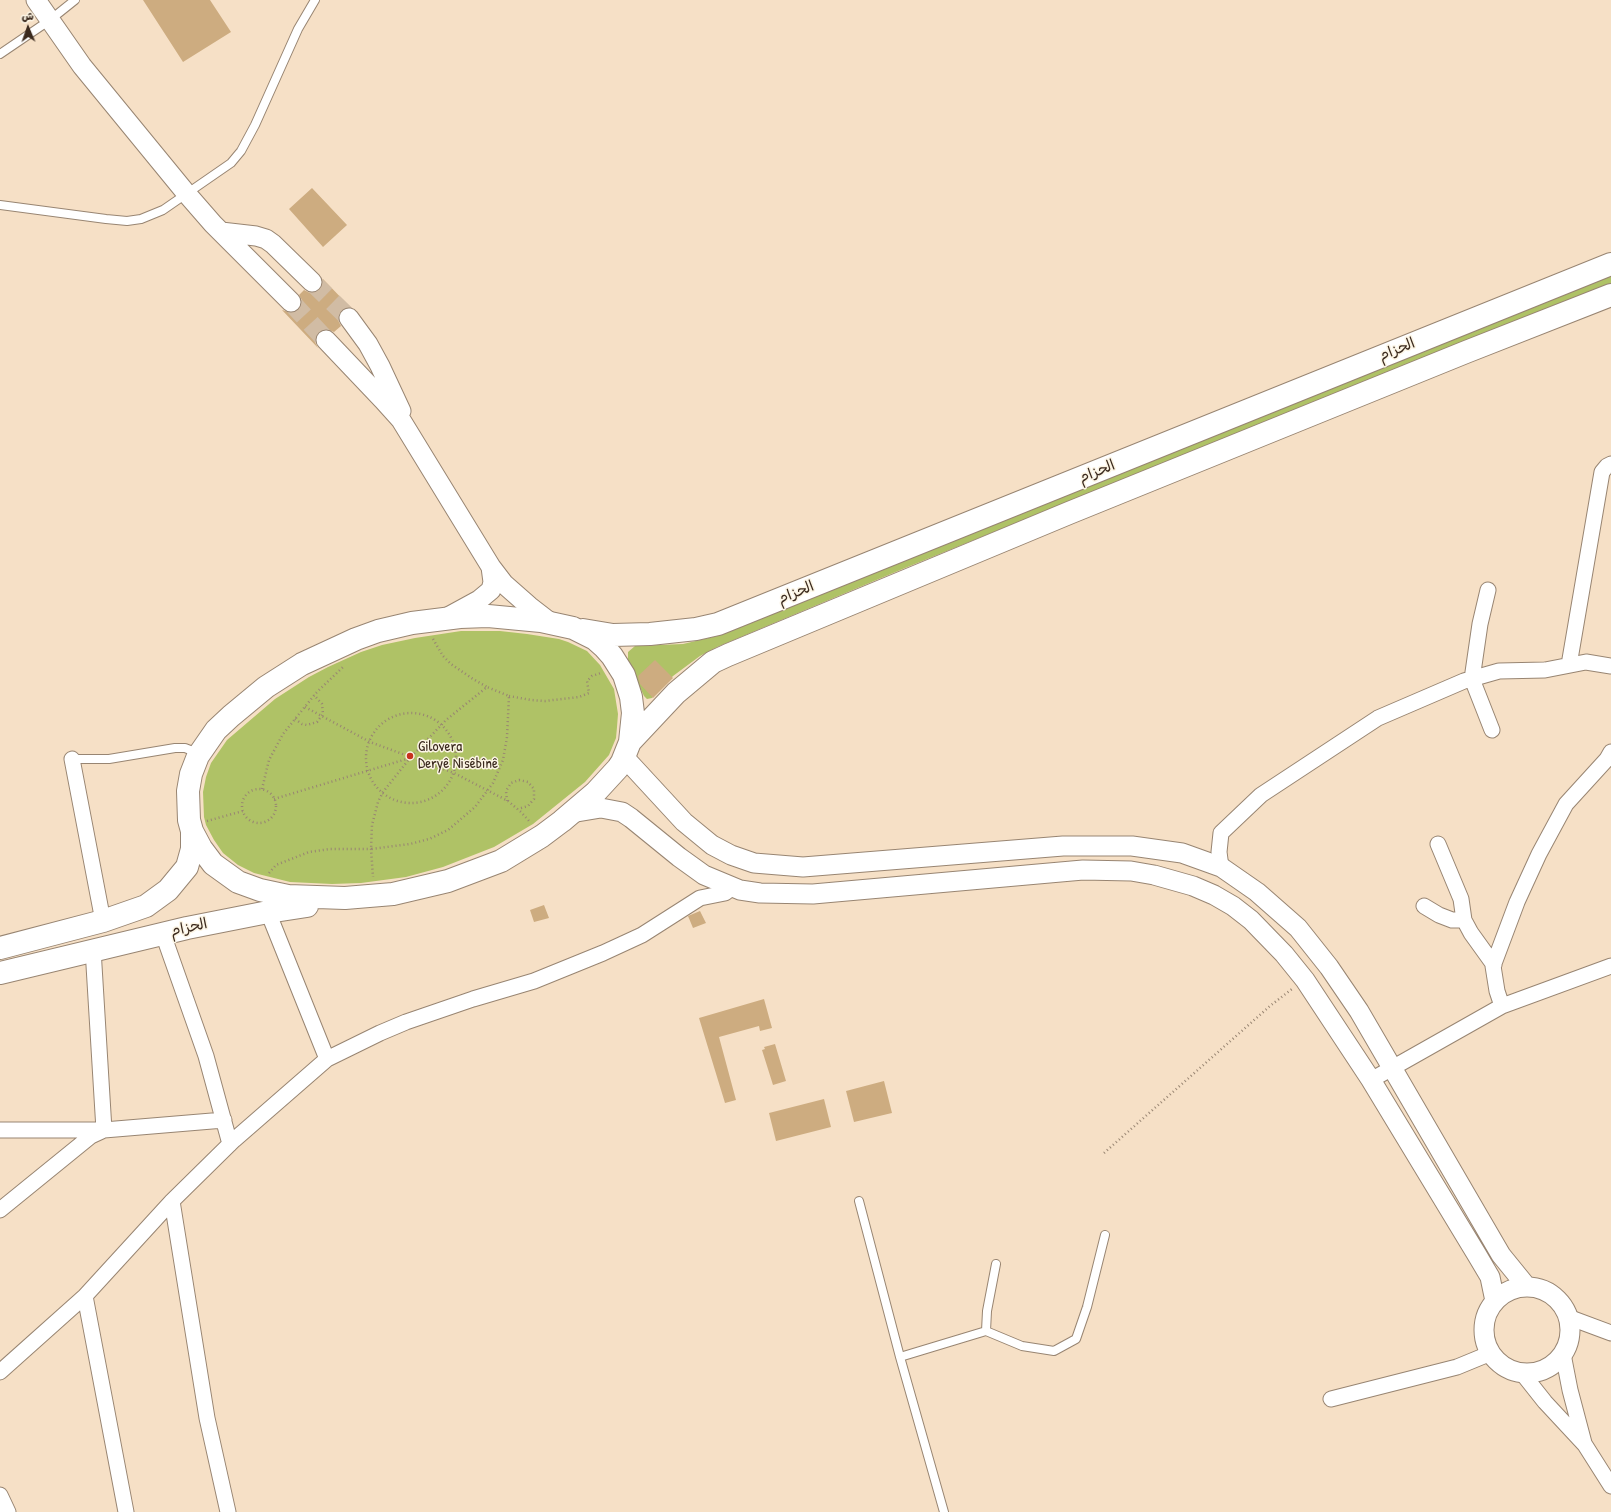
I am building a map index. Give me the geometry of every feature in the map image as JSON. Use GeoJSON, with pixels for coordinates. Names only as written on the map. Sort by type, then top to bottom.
{"type":"FeatureCollection","features":[{"type":"Feature","properties":{"kind":"main road","name":"الحزام"},"geometry":{"type":"LineString","coordinates":[[573,628],[598,633],[631,635],[674,632],[718,624],[1611,264]]}},
{"type":"Feature","properties":{"kind":"main road","name":"الحزام"},"geometry":{"type":"LineString","coordinates":[[627,750],[676,693],[713,662],[728,655],[1069,513],[1611,295]]}},
{"type":"Feature","properties":{"kind":"main road"},"geometry":{"type":"LineString","coordinates":[[494,616],[551,623],[573,628],[596,639],[612,656],[624,675],[632,702],[632,721],[627,750],[618,768],[604,784],[572,813],[533,825],[501,861],[459,877],[422,888],[377,883],[332,899],[288,896],[248,887],[230,877],[213,864],[201,848],[202,823],[189,810],[188,791],[194,765],[199,754],[216,730],[231,716],[266,687],[302,664],[343,644],[378,631],[412,623],[442,629],[460,617],[494,616]]}},
{"type":"Feature","properties":{"kind":"main road"},"geometry":{"type":"LineString","coordinates":[[0,948],[103,921],[146,906],[168,890],[187,867],[202,823]]}},
{"type":"Feature","properties":{"kind":"main road","name":"الحزام"},"geometry":{"type":"LineString","coordinates":[[0,973],[163,934],[268,912],[377,883]]}},
{"type":"Feature","properties":{"kind":"street"},"geometry":{"type":"LineString","coordinates":[[36,0],[82,66],[186,193],[221,232],[291,302]]}},
{"type":"Feature","properties":{"kind":"street"},"geometry":{"type":"LineString","coordinates":[[221,232],[256,236],[266,239],[312,282]]}},
{"type":"Feature","properties":{"kind":"street"},"geometry":{"type":"LineString","coordinates":[[348,318],[368,344],[380,366],[411,436]]}},
{"type":"Feature","properties":{"kind":"street"},"geometry":{"type":"LineString","coordinates":[[326,340],[384,400],[401,420],[492,567],[515,595],[551,623]]}},
{"type":"Feature","properties":{"kind":"street"},"geometry":{"type":"LineString","coordinates":[[1569,665],[1602,472],[1611,464]]}},
{"type":"Feature","properties":{"kind":"street"},"geometry":{"type":"LineString","coordinates":[[442,629],[491,590],[493,582],[492,567]]}},
{"type":"Feature","properties":{"kind":"street"},"geometry":{"type":"LineString","coordinates":[[1488,590],[1480,624],[1472,678],[1492,730]]}},
{"type":"Feature","properties":{"kind":"street"},"geometry":{"type":"LineString","coordinates":[[1221,867],[1219,852],[1221,833],[1262,795],[1378,718],[1472,678],[1499,671],[1545,670],[1586,662],[1611,666]]}},
{"type":"Feature","properties":{"kind":"street"},"geometry":{"type":"LineString","coordinates":[[627,750],[684,822],[712,844],[732,855],[754,863],[803,867],[1063,846],[1132,846],[1182,853],[1221,867],[1257,892],[1298,928],[1330,967],[1359,1011],[1501,1255],[1527,1287]]}},
{"type":"Feature","properties":{"kind":"street"},"geometry":{"type":"LineString","coordinates":[[1502,1006],[1497,991],[1494,965],[1517,902],[1539,854],[1566,804],[1607,759],[1611,752]]}},
{"type":"Feature","properties":{"kind":"street"},"geometry":{"type":"LineString","coordinates":[[72,759],[103,921]]}},
{"type":"Feature","properties":{"kind":"street"},"geometry":{"type":"LineString","coordinates":[[572,813],[601,808],[622,812],[704,875],[733,887],[760,893],[813,894],[1083,870],[1131,871],[1154,875],[1193,886],[1214,895],[1233,906],[1251,920],[1268,936],[1305,980],[1370,1080],[1490,1277],[1495,1301]]}},
{"type":"Feature","properties":{"kind":"street"},"geometry":{"type":"LineString","coordinates":[[1438,844],[1461,899],[1464,920],[1471,933],[1494,965]]}},
{"type":"Feature","properties":{"kind":"street"},"geometry":{"type":"LineString","coordinates":[[0,1372],[85,1296],[172,1201],[230,1144],[328,1060],[380,1033],[406,1022],[473,999],[534,981],[603,954],[642,935],[700,898],[725,893],[733,887]]}},
{"type":"Feature","properties":{"kind":"street"},"geometry":{"type":"LineString","coordinates":[[1424,906],[1439,915],[1452,920],[1464,920]]}},
{"type":"Feature","properties":{"kind":"street"},"geometry":{"type":"LineString","coordinates":[[268,912],[328,1060]]}},
{"type":"Feature","properties":{"kind":"street"},"geometry":{"type":"LineString","coordinates":[[163,934],[206,1056],[230,1144]]}},
{"type":"Feature","properties":{"kind":"street"},"geometry":{"type":"LineString","coordinates":[[93,950],[104,1130]]}},
{"type":"Feature","properties":{"kind":"street"},"geometry":{"type":"LineString","coordinates":[[1370,1080],[1502,1006],[1611,966]]}},
{"type":"Feature","properties":{"kind":"street"},"geometry":{"type":"LineString","coordinates":[[0,1130],[104,1130],[224,1120]]}},
{"type":"Feature","properties":{"kind":"street"},"geometry":{"type":"LineString","coordinates":[[0,1210],[91,1136],[104,1130]]}},
{"type":"Feature","properties":{"kind":"street"},"geometry":{"type":"LineString","coordinates":[[172,1201],[207,1418],[228,1512]]}},
{"type":"Feature","properties":{"kind":"street"},"geometry":{"type":"LineString","coordinates":[[1527,1287],[1540,1289],[1553,1295],[1563,1305],[1571,1330],[1569,1342],[1563,1354],[1555,1363],[1545,1370],[1534,1373],[1522,1373],[1510,1370],[1499,1363],[1491,1353],[1485,1340],[1484,1326],[1487,1313],[1495,1301],[1504,1294],[1515,1289],[1527,1287]]}},
{"type":"Feature","properties":{"kind":"street"},"geometry":{"type":"LineString","coordinates":[[85,1296],[126,1512]]}},
{"type":"Feature","properties":{"kind":"street"},"geometry":{"type":"LineString","coordinates":[[1568,1317],[1611,1333]]}},
{"type":"Feature","properties":{"kind":"street"},"geometry":{"type":"LineString","coordinates":[[1331,1399],[1457,1367],[1491,1353]]}},
{"type":"Feature","properties":{"kind":"street"},"geometry":{"type":"LineString","coordinates":[[1563,1354],[1570,1390],[1585,1445]]}},
{"type":"Feature","properties":{"kind":"street"},"geometry":{"type":"LineString","coordinates":[[1522,1373],[1545,1402],[1585,1445],[1611,1486]]}},
{"type":"Feature","properties":{"kind":"street"},"geometry":{"type":"LineString","coordinates":[[0,1495],[8,1512]]}},
{"type":"Feature","properties":{"kind":"lane"},"geometry":{"type":"LineString","coordinates":[[0,54],[50,20],[75,0]]}},
{"type":"Feature","properties":{"kind":"lane"},"geometry":{"type":"LineString","coordinates":[[0,205],[127,221],[141,219],[163,210],[231,163],[241,151],[255,125],[298,29],[315,0]]}},
{"type":"Feature","properties":{"kind":"lane"},"geometry":{"type":"LineString","coordinates":[[72,759],[109,759],[175,748],[185,748],[199,754]]}},
{"type":"Feature","properties":{"kind":"lane"},"geometry":{"type":"LineString","coordinates":[[859,1201],[900,1357],[944,1512]]}},
{"type":"Feature","properties":{"kind":"lane"},"geometry":{"type":"LineString","coordinates":[[900,1357],[986,1331],[1022,1346],[1054,1351],[1076,1339],[1087,1307],[1105,1235]]}},
{"type":"Feature","properties":{"kind":"lane"},"geometry":{"type":"LineString","coordinates":[[986,1331],[987,1311],[996,1264]]}},
{"type":"Feature","properties":{"kind":"path"},"geometry":{"type":"LineString","coordinates":[[433,640],[442,629]]}},
{"type":"Feature","properties":{"kind":"path"},"geometry":{"type":"LineString","coordinates":[[433,640],[443,656],[461,672],[487,687],[509,696],[531,700],[545,701],[579,697],[589,693],[587,681],[592,676],[601,674],[597,667]]}},
{"type":"Feature","properties":{"kind":"path"},"geometry":{"type":"LineString","coordinates":[[262,789],[266,769],[273,750],[283,734],[314,695],[345,664],[335,669]]}},
{"type":"Feature","properties":{"kind":"path"},"geometry":{"type":"LineString","coordinates":[[377,883],[371,849],[371,834],[373,817],[383,792],[410,758],[442,725],[487,687]]}},
{"type":"Feature","properties":{"kind":"path"},"geometry":{"type":"LineString","coordinates":[[295,719],[302,724],[307,725],[317,722],[322,716],[322,704],[314,695]]}},
{"type":"Feature","properties":{"kind":"path"},"geometry":{"type":"LineString","coordinates":[[269,873],[276,865],[309,852],[330,849],[371,849],[410,844],[438,835],[448,830],[465,816],[488,791],[503,760],[507,737],[509,696]]}},
{"type":"Feature","properties":{"kind":"path"},"geometry":{"type":"LineString","coordinates":[[304,707],[370,742],[454,773],[508,801],[533,825]]}},
{"type":"Feature","properties":{"kind":"path"},"geometry":{"type":"LineString","coordinates":[[408,713],[423,714],[437,720],[442,725],[454,744],[457,759],[454,773],[446,786],[435,796],[421,802],[406,803],[392,799],[383,792],[371,778],[366,764],[367,749],[372,736],[381,724],[394,716],[408,713]]}},
{"type":"Feature","properties":{"kind":"path"},"geometry":{"type":"LineString","coordinates":[[274,799],[410,758]]}},
{"type":"Feature","properties":{"kind":"path"},"geometry":{"type":"LineString","coordinates":[[508,801],[506,791],[511,783],[519,780],[528,782],[534,789],[534,799],[528,806],[518,809]]}},
{"type":"Feature","properties":{"kind":"path"},"geometry":{"type":"LineString","coordinates":[[262,789],[271,794],[274,799],[275,811],[268,820],[256,822],[251,820],[243,811],[242,805],[244,799],[247,794],[253,790],[262,789]]}},
{"type":"Feature","properties":{"kind":"path"},"geometry":{"type":"LineString","coordinates":[[202,823],[243,811]]}},
{"type":"Feature","properties":{"kind":"path"},"geometry":{"type":"LineString","coordinates":[[265,872],[274,874]]}},
{"type":"Feature","properties":{"kind":"path"},"geometry":{"type":"LineString","coordinates":[[367,878],[377,883]]}},
{"type":"Feature","properties":{"kind":"path"},"geometry":{"type":"LineString","coordinates":[[1104,1152],[1270,1006],[1305,980]]}},
{"type":"Feature","properties":{"kind":"green space"},"geometry":{"type":"Polygon","coordinates":[[[1611,275],[1611,284],[1447,348],[905,568],[717,647],[700,656],[673,676],[652,698],[647,699],[644,696],[628,661],[628,652],[635,646],[683,644],[717,636],[1611,275]]]}},
{"type":"Feature","properties":{"kind":"green space"},"geometry":{"type":"Polygon","coordinates":[[[461,631],[500,631],[559,639],[587,651],[600,665],[614,689],[618,714],[616,738],[609,755],[585,782],[533,824],[494,847],[443,867],[406,877],[361,883],[332,884],[290,882],[254,873],[238,865],[223,853],[206,825],[204,817],[203,792],[211,763],[227,740],[275,699],[309,677],[328,667],[361,652],[382,645],[461,631]]]}},
{"type":"Feature","properties":{"kind":"building"},"geometry":{"type":"Polygon","coordinates":[[[143,0],[210,0],[231,32],[183,62],[143,0]]]}},
{"type":"Feature","properties":{"kind":"building"},"geometry":{"type":"Polygon","coordinates":[[[312,188],[347,225],[323,247],[289,209],[312,188]]]}},
{"type":"Feature","properties":{"kind":"building"},"geometry":{"type":"Polygon","coordinates":[[[323,279],[350,307],[343,309],[339,313],[338,320],[341,326],[334,332],[324,329],[318,332],[315,342],[318,348],[282,310],[293,313],[298,310],[302,304],[302,300],[299,295],[304,290],[310,293],[315,293],[320,290],[323,285],[323,279]]]}},
{"type":"Feature","properties":{"kind":"building"},"geometry":{"type":"Polygon","coordinates":[[[655,660],[673,678],[653,698],[640,684],[638,676],[655,660]]]}},
{"type":"Feature","properties":{"kind":"building"},"geometry":{"type":"Polygon","coordinates":[[[544,905],[549,918],[534,922],[530,910],[544,905]]]}},
{"type":"Feature","properties":{"kind":"building"},"geometry":{"type":"Polygon","coordinates":[[[700,911],[706,923],[693,928],[688,916],[700,911]]]}},
{"type":"Feature","properties":{"kind":"building"},"geometry":{"type":"Polygon","coordinates":[[[764,999],[772,1028],[760,1031],[759,1026],[719,1037],[736,1100],[725,1103],[699,1018],[764,999]]]}},
{"type":"Feature","properties":{"kind":"building"},"geometry":{"type":"Polygon","coordinates":[[[775,1044],[786,1081],[773,1085],[762,1050],[765,1049],[764,1047],[775,1044]]]}},
{"type":"Feature","properties":{"kind":"building"},"geometry":{"type":"Polygon","coordinates":[[[884,1081],[892,1113],[854,1122],[846,1091],[884,1081]]]}},
{"type":"Feature","properties":{"kind":"building"},"geometry":{"type":"Polygon","coordinates":[[[824,1099],[831,1127],[776,1141],[769,1113],[824,1099]]]}},
{"type":"Feature","properties":{"kind":"tunnel"},"geometry":{"type":"LineString","coordinates":[[312,282],[349,318]]}},
{"type":"Feature","properties":{"kind":"tunnel"},"geometry":{"type":"LineString","coordinates":[[291,302],[326,340]]}},
{"type":"Feature","properties":{"kind":"place","name":"Gilovera Deryê Nisêbînê"},"geometry":{"type":"Point","coordinates":[410,756]}}]}
